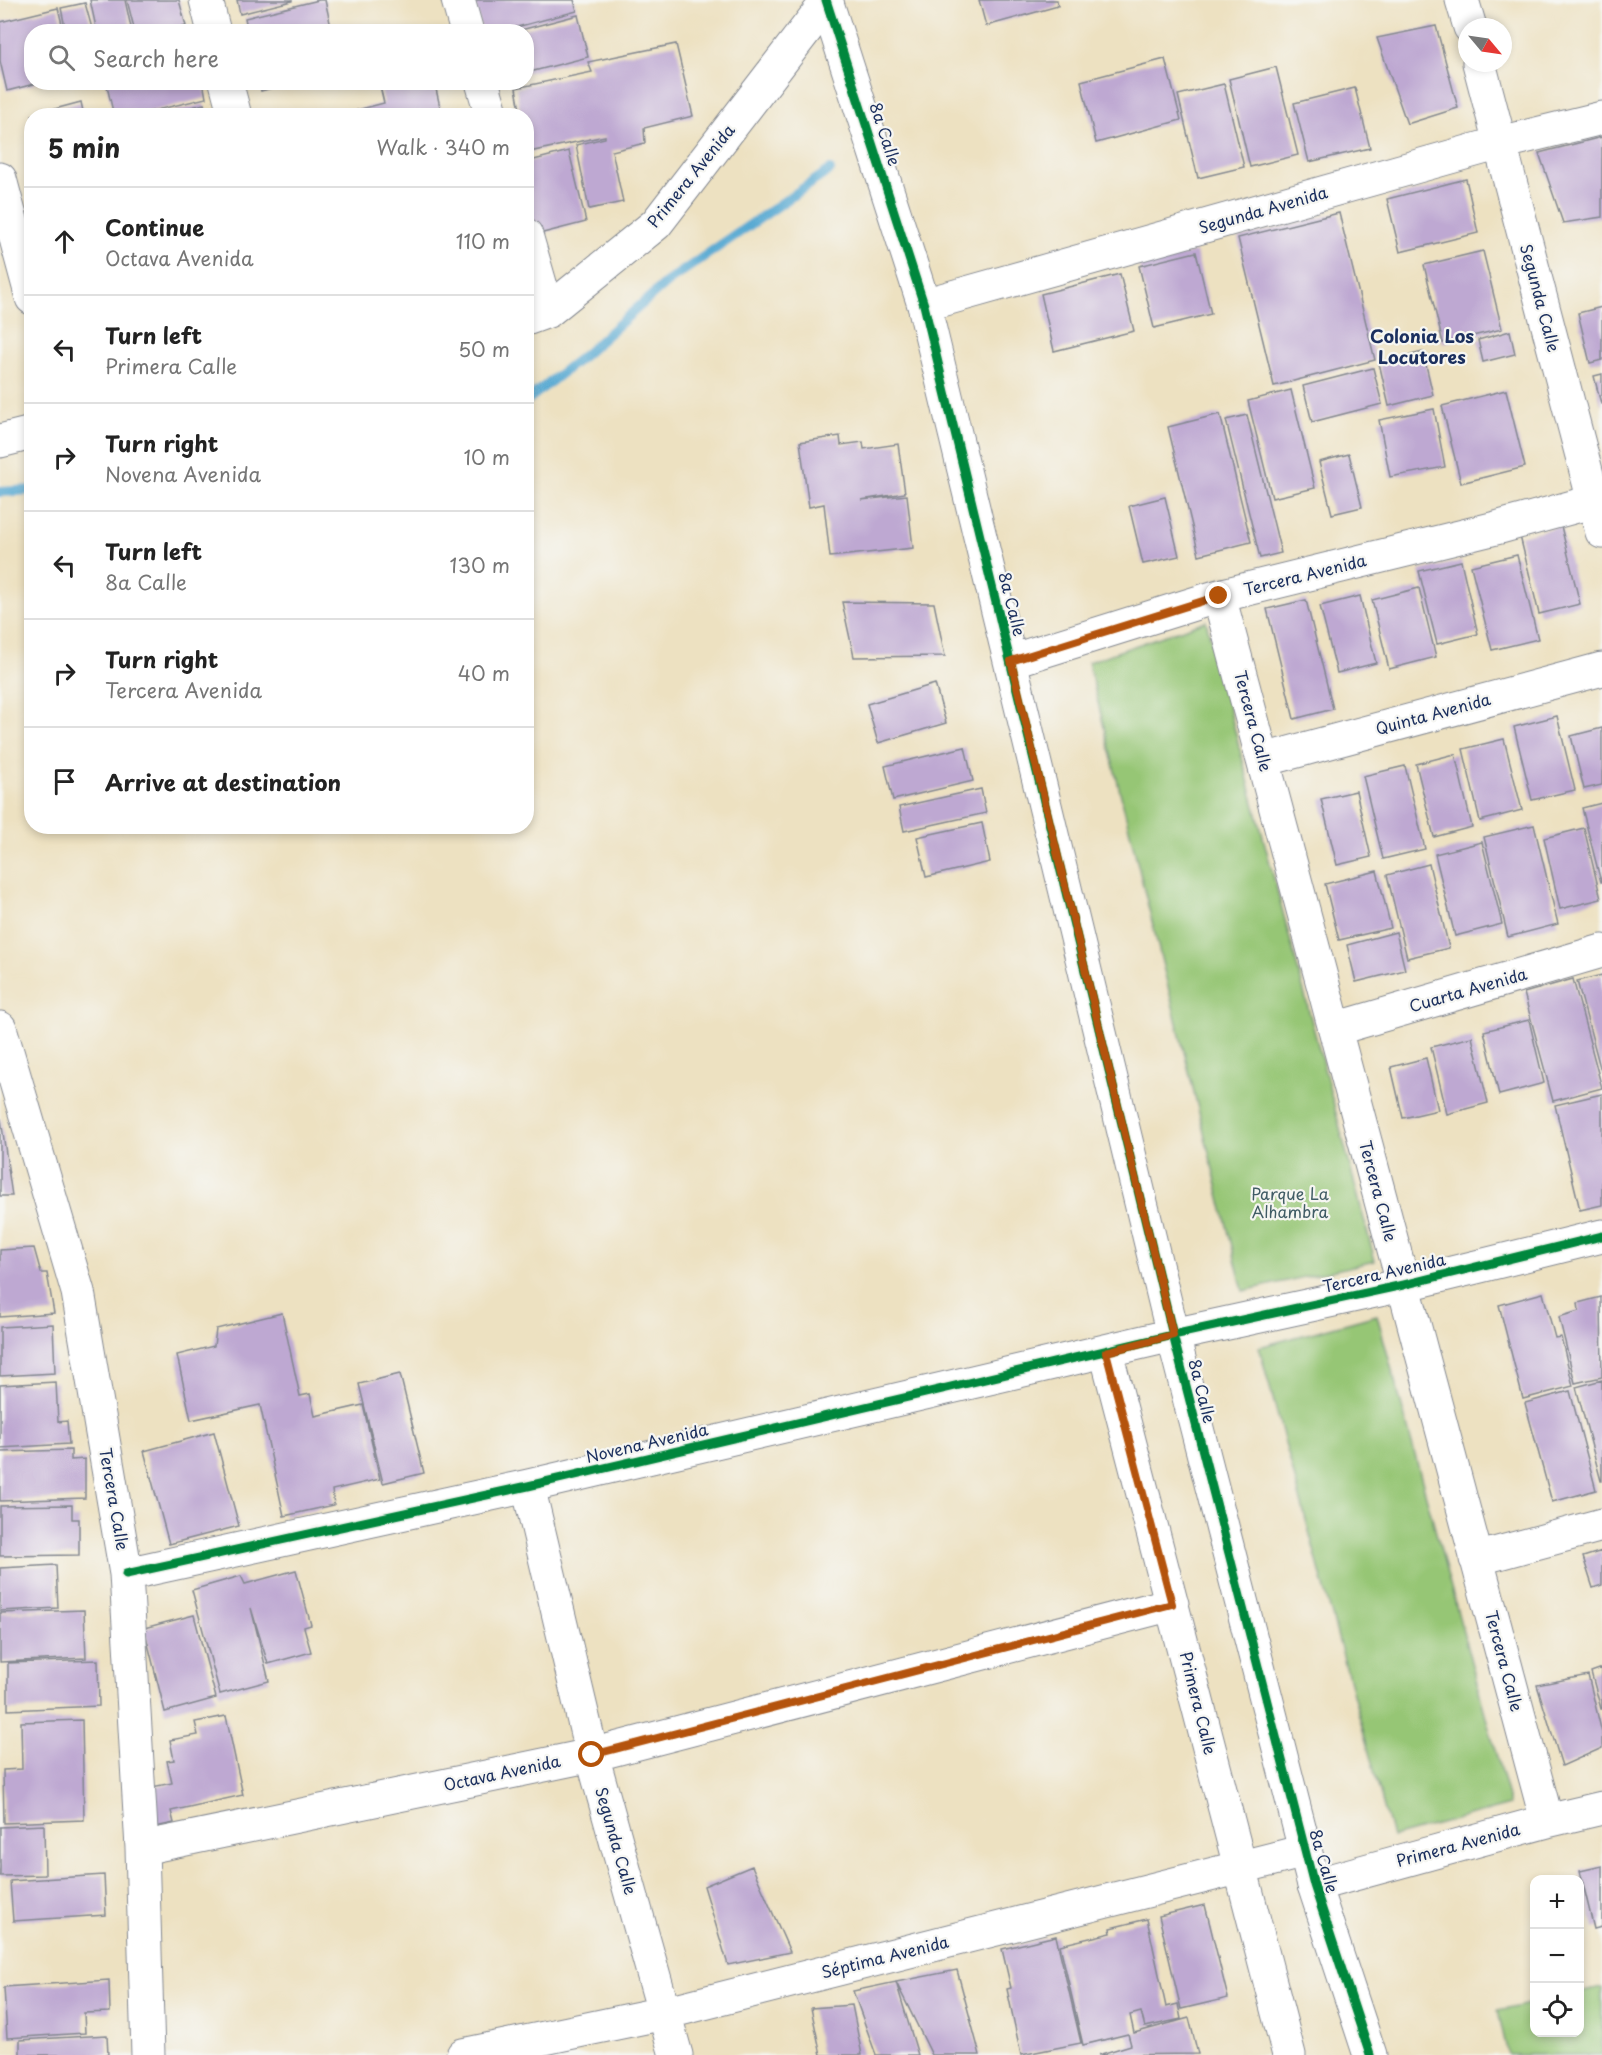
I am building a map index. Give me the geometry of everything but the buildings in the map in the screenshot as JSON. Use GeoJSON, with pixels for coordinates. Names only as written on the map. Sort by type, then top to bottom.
{"type":"FeatureCollection","features":[{"type":"Feature","properties":{"kind":"street"},"geometry":{"type":"LineString","coordinates":[[206,0],[212,24]]}},
{"type":"Feature","properties":{"kind":"street"},"geometry":{"type":"LineString","coordinates":[[458,0],[465,24]]}},
{"type":"Feature","properties":{"kind":"street"},"geometry":{"type":"LineString","coordinates":[[1462,0],[1467,18]]}},
{"type":"Feature","properties":{"kind":"street","name":"8a Calle"},"geometry":{"type":"LineString","coordinates":[[826,1],[924,305],[1173,1335],[1314,1885],[1370,2055]]}},
{"type":"Feature","properties":{"kind":"street","name":"Primera Avenida"},"geometry":{"type":"LineString","coordinates":[[537,315],[656,224],[826,1]]}},
{"type":"Feature","properties":{"kind":"street","name":"Segunda Calle"},"geometry":{"type":"LineString","coordinates":[[1481,72],[1599,511]]}},
{"type":"Feature","properties":{"kind":"street"},"geometry":{"type":"LineString","coordinates":[[228,90],[232,108]]}},
{"type":"Feature","properties":{"kind":"street"},"geometry":{"type":"LineString","coordinates":[[484,90],[490,108]]}},
{"type":"Feature","properties":{"kind":"street","name":"Segunda Avenida"},"geometry":{"type":"LineString","coordinates":[[924,305],[1500,143],[1602,118]]}},
{"type":"Feature","properties":{"kind":"street"},"geometry":{"type":"LineString","coordinates":[[0,179],[24,268]]}},
{"type":"Feature","properties":{"kind":"street"},"geometry":{"type":"LineString","coordinates":[[534,293],[537,315]]}},
{"type":"Feature","properties":{"kind":"street"},"geometry":{"type":"LineString","coordinates":[[0,441],[24,435]]}},
{"type":"Feature","properties":{"kind":"street","name":"Tercera Avenida"},"geometry":{"type":"LineString","coordinates":[[1011,661],[1219,596],[1500,527],[1599,511]]}},
{"type":"Feature","properties":{"kind":"street","name":"Tercera Calle"},"geometry":{"type":"LineString","coordinates":[[1219,596],[1547,1821]]}},
{"type":"Feature","properties":{"kind":"street","name":"Quinta Avenida"},"geometry":{"type":"LineString","coordinates":[[1263,760],[1602,669]]}},
{"type":"Feature","properties":{"kind":"street","name":"Cuarta Avenida"},"geometry":{"type":"LineString","coordinates":[[1335,1029],[1602,951]]}},
{"type":"Feature","properties":{"kind":"street","name":"Tercera Calle"},"geometry":{"type":"LineString","coordinates":[[2,1041],[78,1292],[126,1574],[142,1848],[148,2055]]}},
{"type":"Feature","properties":{"kind":"street","name":"Tercera Avenida"},"geometry":{"type":"LineString","coordinates":[[1173,1335],[1403,1285],[1602,1236]]}},
{"type":"Feature","properties":{"kind":"street","name":"Novena Avenida"},"geometry":{"type":"LineString","coordinates":[[126,1574],[528,1486],[1173,1335]]}},
{"type":"Feature","properties":{"kind":"street","name":"Primera Calle"},"geometry":{"type":"LineString","coordinates":[[1106,1352],[1289,2055]]}},
{"type":"Feature","properties":{"kind":"street","name":"Segunda Calle"},"geometry":{"type":"LineString","coordinates":[[528,1486],[592,1755],[676,2055]]}},
{"type":"Feature","properties":{"kind":"street"},"geometry":{"type":"LineString","coordinates":[[1476,1559],[1602,1526]]}},
{"type":"Feature","properties":{"kind":"street","name":"Octava Avenida"},"geometry":{"type":"LineString","coordinates":[[142,1848],[592,1755],[1172,1604]]}},
{"type":"Feature","properties":{"kind":"street","name":"Primera Avenida"},"geometry":{"type":"LineString","coordinates":[[1314,1885],[1602,1808]]}},
{"type":"Feature","properties":{"kind":"street","name":"Séptima Avenida"},"geometry":{"type":"LineString","coordinates":[[463,2055],[664,2013],[1305,1851]]}},
{"type":"Feature","properties":{"kind":"green space","name":"Parque La Alhambra"},"geometry":{"type":"Polygon","coordinates":[[[1206,621],[1375,1261],[1243,1291],[1088,662],[1206,621]]]}},
{"type":"Feature","properties":{"kind":"green space"},"geometry":{"type":"Polygon","coordinates":[[[1377,1315],[1510,1805],[1392,1837],[1259,1347],[1377,1315]]]}},
{"type":"Feature","properties":{"kind":"green space"},"geometry":{"type":"Polygon","coordinates":[[[1602,1988],[1602,2055],[1508,2055],[1498,2011],[1530,2004],[1530,2037],[1584,2037],[1584,1992],[1602,1988]]]}},
{"type":"Feature","properties":{"kind":"waterway"},"geometry":{"type":"LineString","coordinates":[[534,395],[583,356],[667,282],[830,170]]}},
{"type":"Feature","properties":{"kind":"waterway"},"geometry":{"type":"LineString","coordinates":[[0,492],[24,490]]}},
{"type":"Feature","properties":{"kind":"cycle path"},"geometry":{"type":"LineString","coordinates":[[826,0],[924,305],[1173,1335],[1314,1885],[1370,2055]]}},
{"type":"Feature","properties":{"kind":"cycle path"},"geometry":{"type":"LineString","coordinates":[[126,1574],[528,1486],[1173,1335],[1403,1285],[1602,1236]]}},
{"type":"Feature","properties":{"kind":"district","name":"Colonia Los Locutores"},"geometry":{"type":"Point","coordinates":[1422,347]}},
{"type":"Feature","properties":{"kind":"route"},"geometry":{"type":"LineString","coordinates":[[592,1755],[1172,1604],[1106,1352],[1173,1335],[1011,661],[1219,596]]}}]}
